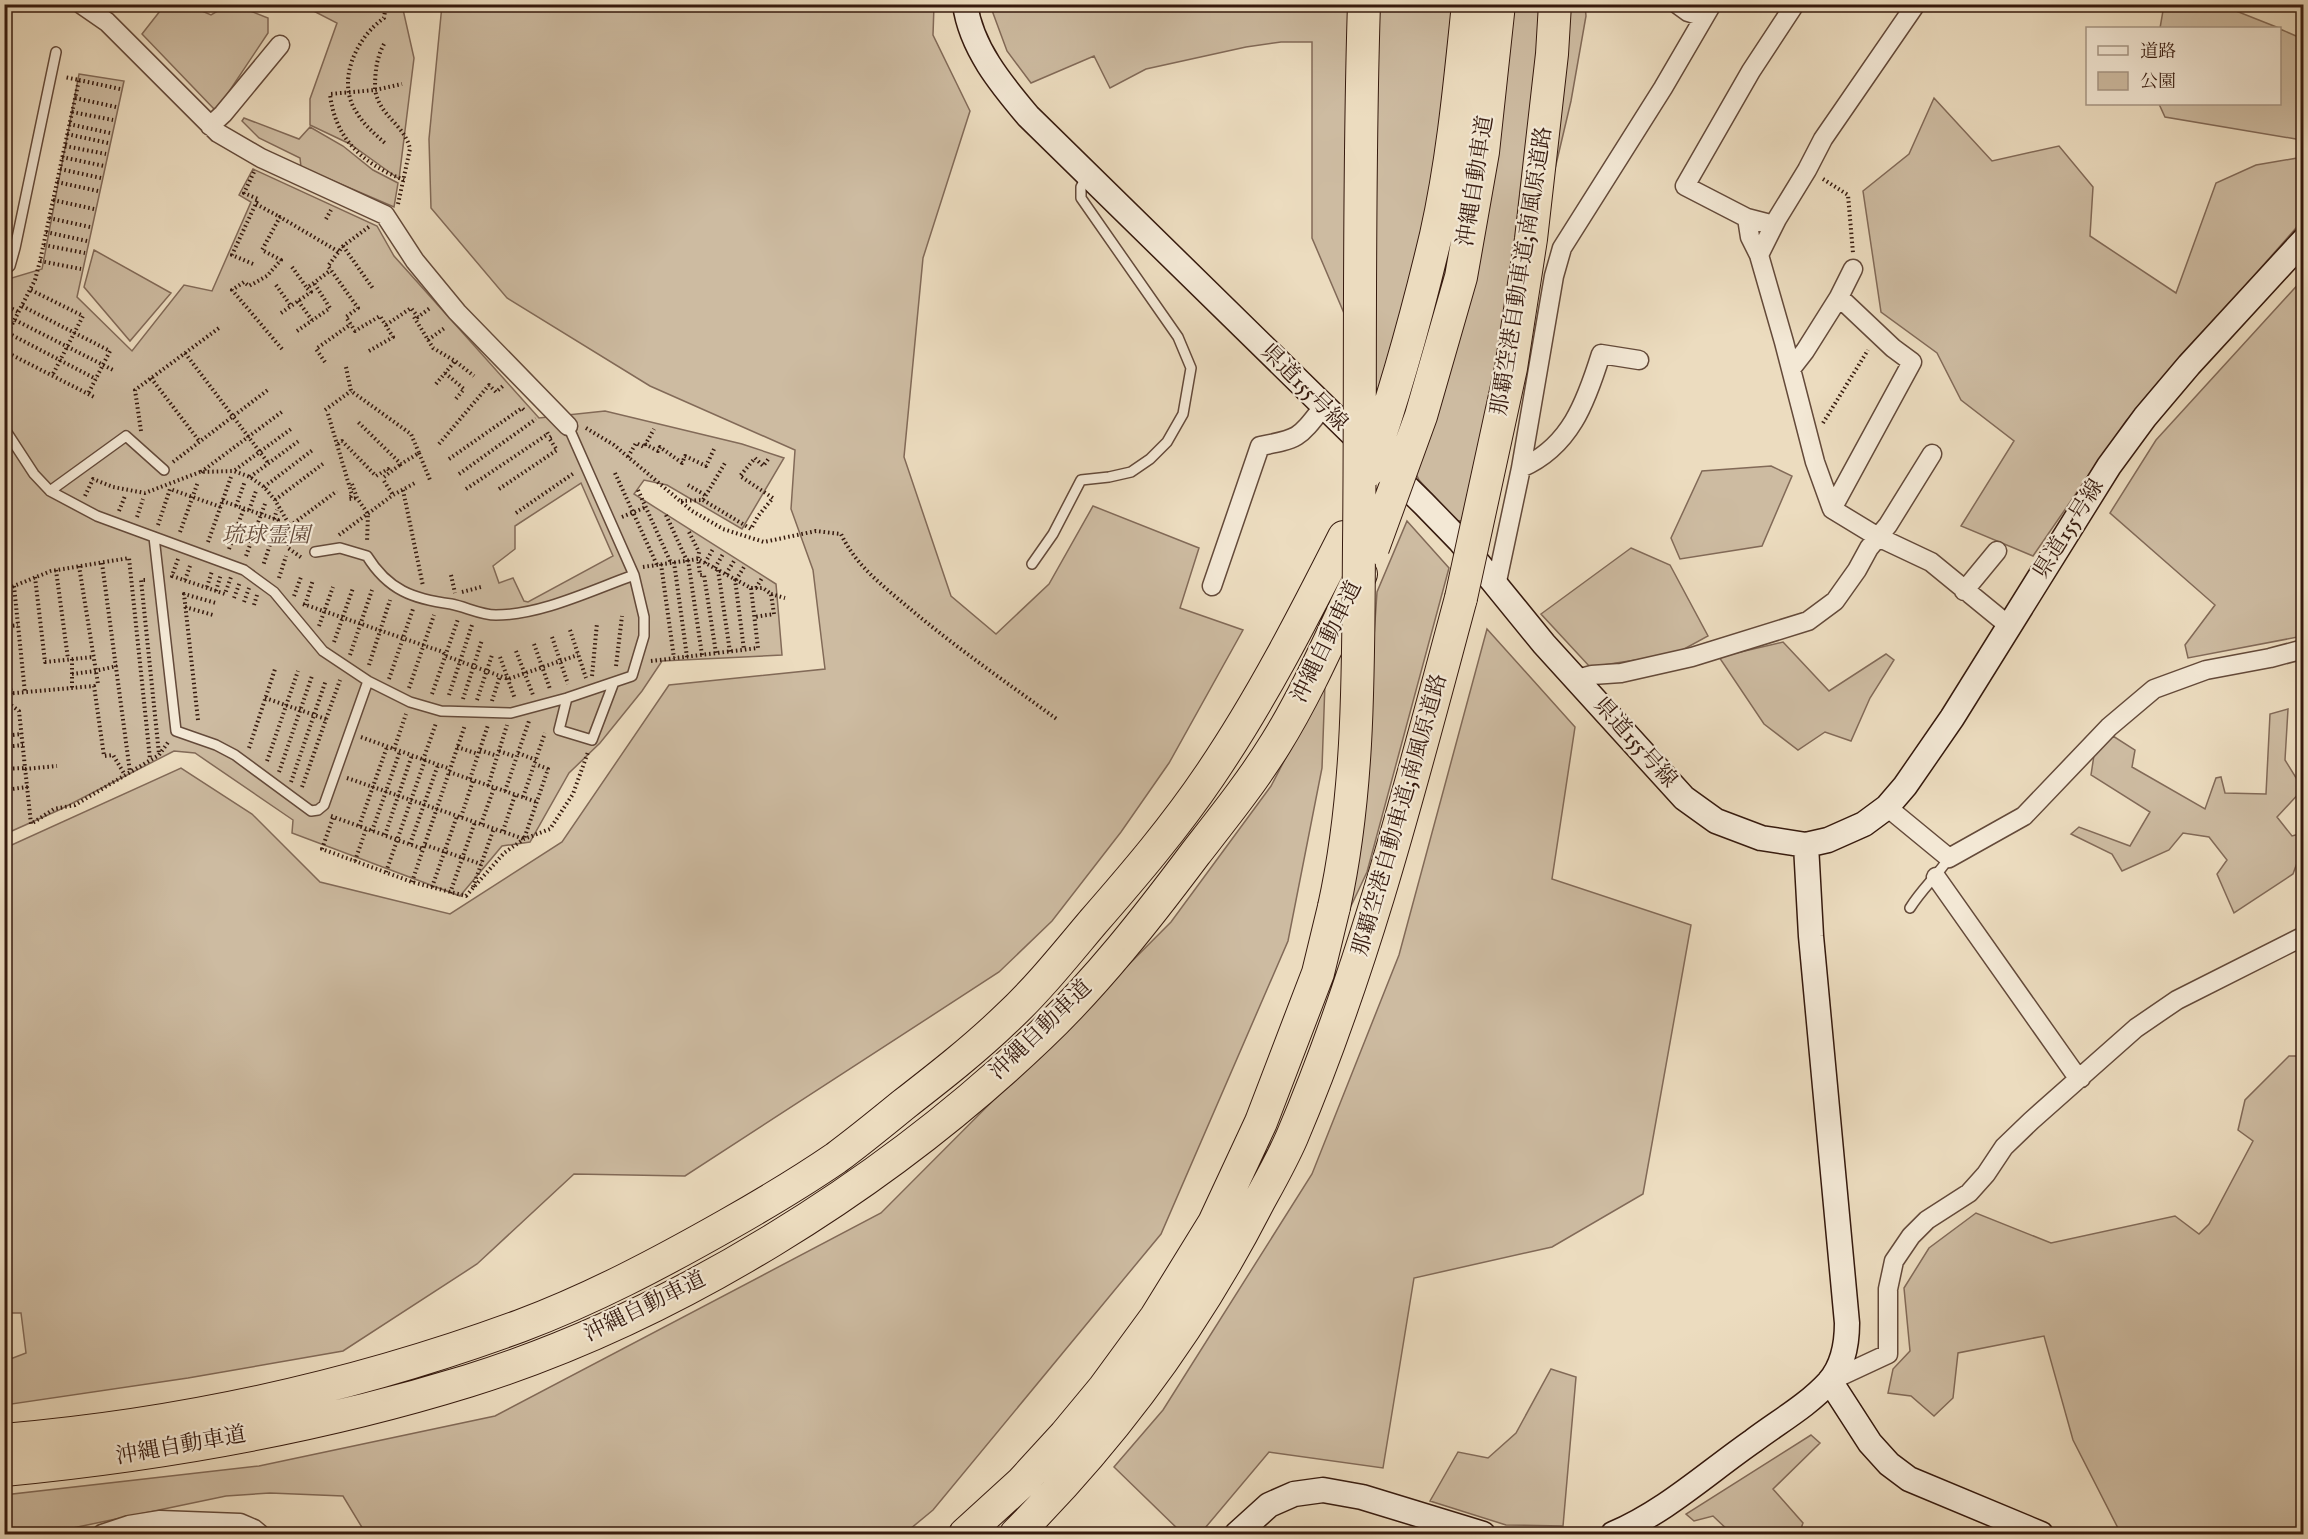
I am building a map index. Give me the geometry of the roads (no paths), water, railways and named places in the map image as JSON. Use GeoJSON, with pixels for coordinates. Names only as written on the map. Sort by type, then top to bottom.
{"type":"FeatureCollection","features":[{"type":"Feature","properties":{"kind":"highway","name":"那覇空港自動車道;南風原道路"},"geometry":{"type":"LineString","coordinates":[[965,1534],[1022,1482],[1065,1435],[1104,1388],[1156,1317],[1219,1213],[1261,1122],[1318,973],[1343,865],[1358,691],[1360,126],[1364,4]]}},
{"type":"Feature","properties":{"kind":"highway","name":"沖縄自動車道"},"geometry":{"type":"LineString","coordinates":[[4,1440],[73,1433],[230,1409],[336,1383],[426,1357],[522,1325],[595,1294],[669,1258],[758,1208],[836,1158],[951,1067],[1009,1016],[1060,962],[1153,853],[1210,774],[1304,617],[1344,537],[1391,406],[1436,234],[1455,121],[1468,4]]}},
{"type":"Feature","properties":{"kind":"highway","name":"沖縄自動車道"},"geometry":{"type":"LineString","coordinates":[[4,1470],[77,1463],[238,1437],[341,1415],[468,1381],[534,1357],[685,1290],[793,1227],[863,1181],[926,1134],[1038,1038],[1090,985],[1158,903],[1218,825],[1276,742],[1314,672],[1373,548],[1421,416],[1461,277],[1483,152],[1499,4]]}},
{"type":"Feature","properties":{"kind":"highway","name":"那覇空港自動車道;南風原道路"},"geometry":{"type":"LineString","coordinates":[[1016,1534],[1094,1452],[1185,1330],[1242,1234],[1291,1140],[1345,1002],[1401,821],[1461,598],[1511,368],[1531,239],[1552,54],[1555,4]]}},
{"type":"Feature","properties":{"kind":"main road","name":"県道155号線"},"geometry":{"type":"LineString","coordinates":[[965,4],[978,47],[1001,84],[1028,116],[1460,541],[1544,644],[1684,798],[1699,811],[1740,831],[1777,841],[1806,845],[1841,836],[1864,824],[1887,807],[1905,786],[1940,736],[2109,465],[2145,417],[2189,365],[2304,240]]}},
{"type":"Feature","properties":{"kind":"main road"},"geometry":{"type":"LineString","coordinates":[[1613,1534],[1650,1515],[1679,1496],[1806,1403],[1830,1381],[1843,1356],[1847,1323],[1811,936],[1806,845]]}},
{"type":"Feature","properties":{"kind":"main road"},"geometry":{"type":"LineString","coordinates":[[1830,1381],[1870,1443],[1889,1464],[1909,1479],[2041,1534]]}},
{"type":"Feature","properties":{"kind":"main road"},"geometry":{"type":"LineString","coordinates":[[1237,1534],[1269,1505],[1294,1494],[1323,1490],[1362,1497],[1483,1534]]}},
{"type":"Feature","properties":{"kind":"street"},"geometry":{"type":"LineString","coordinates":[[81,4],[107,22],[210,126],[237,145],[386,217],[416,261],[457,312],[518,373],[551,420]]}},
{"type":"Feature","properties":{"kind":"street"},"geometry":{"type":"LineString","coordinates":[[1677,4],[1688,12],[1708,11]]}},
{"type":"Feature","properties":{"kind":"street"},"geometry":{"type":"LineString","coordinates":[[1774,225],[1747,218],[1685,186],[1751,70],[1795,4]]}},
{"type":"Feature","properties":{"kind":"street"},"geometry":{"type":"LineString","coordinates":[[1759,255],[1823,139],[1916,4]]}},
{"type":"Feature","properties":{"kind":"street"},"geometry":{"type":"LineString","coordinates":[[1496,586],[1521,468],[1554,276],[1562,248],[1663,88],[1708,11]]}},
{"type":"Feature","properties":{"kind":"street"},"geometry":{"type":"LineString","coordinates":[[210,126],[223,114],[279,45]]}},
{"type":"Feature","properties":{"kind":"street"},"geometry":{"type":"LineString","coordinates":[[1747,218],[1750,237],[1759,255],[1781,330],[1810,444],[1832,509],[1878,537],[1931,562],[2008,625]]}},
{"type":"Feature","properties":{"kind":"street"},"geometry":{"type":"LineString","coordinates":[[1791,369],[1839,297],[1853,269]]}},
{"type":"Feature","properties":{"kind":"street"},"geometry":{"type":"LineString","coordinates":[[1832,509],[1912,362],[1839,297]]}},
{"type":"Feature","properties":{"kind":"street"},"geometry":{"type":"LineString","coordinates":[[1781,330],[1816,332]]}},
{"type":"Feature","properties":{"kind":"street"},"geometry":{"type":"LineString","coordinates":[[1521,468],[1538,461],[1556,445],[1578,416],[1588,397],[1601,354],[1639,360]]}},
{"type":"Feature","properties":{"kind":"street"},"geometry":{"type":"LineString","coordinates":[[1212,586],[1260,446],[1292,440],[1299,436],[1323,407]]}},
{"type":"Feature","properties":{"kind":"street"},"geometry":{"type":"LineString","coordinates":[[1577,679],[1592,675],[1621,673],[1692,657],[1808,621],[1835,601],[1888,525],[1932,454]]}},
{"type":"Feature","properties":{"kind":"street"},"geometry":{"type":"LineString","coordinates":[[1964,591],[1996,552]]}},
{"type":"Feature","properties":{"kind":"street"},"geometry":{"type":"LineString","coordinates":[[1887,807],[1949,858],[2024,816],[2109,727],[2154,689],[2206,670],[2304,649]]}},
{"type":"Feature","properties":{"kind":"street"},"geometry":{"type":"LineString","coordinates":[[1936,877],[2073,1071],[2081,1078]]}},
{"type":"Feature","properties":{"kind":"street"},"geometry":{"type":"LineString","coordinates":[[1830,1381],[1888,1354],[1888,1289],[1894,1261],[1911,1236],[1927,1220],[1969,1192],[1986,1174],[2004,1147],[2136,1028],[2178,1000],[2304,936]]}},
{"type":"Feature","properties":{"kind":"street"},"geometry":{"type":"LineString","coordinates":[[102,1534],[129,1525],[160,1520],[240,1523],[260,1534]]}},
{"type":"Feature","properties":{"kind":"lane"},"geometry":{"type":"LineString","coordinates":[[4,271],[10,266],[15,248],[56,52]]}},
{"type":"Feature","properties":{"kind":"lane"},"geometry":{"type":"LineString","coordinates":[[1032,564],[1053,534],[1081,480],[1131,472],[1150,459],[1167,442],[1183,414],[1189,385],[1191,368],[1178,336],[1081,198],[1081,187],[1088,175]]}},
{"type":"Feature","properties":{"kind":"lane"},"geometry":{"type":"LineString","coordinates":[[4,428],[34,474],[50,491],[79,507],[244,570],[273,592],[314,641],[368,681],[410,702],[441,711],[492,713],[515,712],[632,676],[644,636],[644,617],[632,572],[585,466],[551,420]]}},
{"type":"Feature","properties":{"kind":"lane"},"geometry":{"type":"LineString","coordinates":[[50,491],[126,436],[164,470]]}},
{"type":"Feature","properties":{"kind":"lane"},"geometry":{"type":"LineString","coordinates":[[154,537],[176,731],[216,745],[245,761],[311,811],[318,810],[324,805],[368,681]]}},
{"type":"Feature","properties":{"kind":"lane"},"geometry":{"type":"LineString","coordinates":[[315,552],[340,548],[367,556],[377,573],[400,590],[426,601],[498,615],[552,605],[632,572]]}},
{"type":"Feature","properties":{"kind":"lane"},"geometry":{"type":"LineString","coordinates":[[569,697],[559,730],[592,740],[614,682]]}},
{"type":"Feature","properties":{"kind":"lane"},"geometry":{"type":"LineString","coordinates":[[1910,908],[1920,892],[1936,877],[1949,858]]}},
{"type":"Feature","properties":{"kind":"park label","name":"琉球霊園"},"geometry":{"type":"Point","coordinates":[266,536]}}]}
